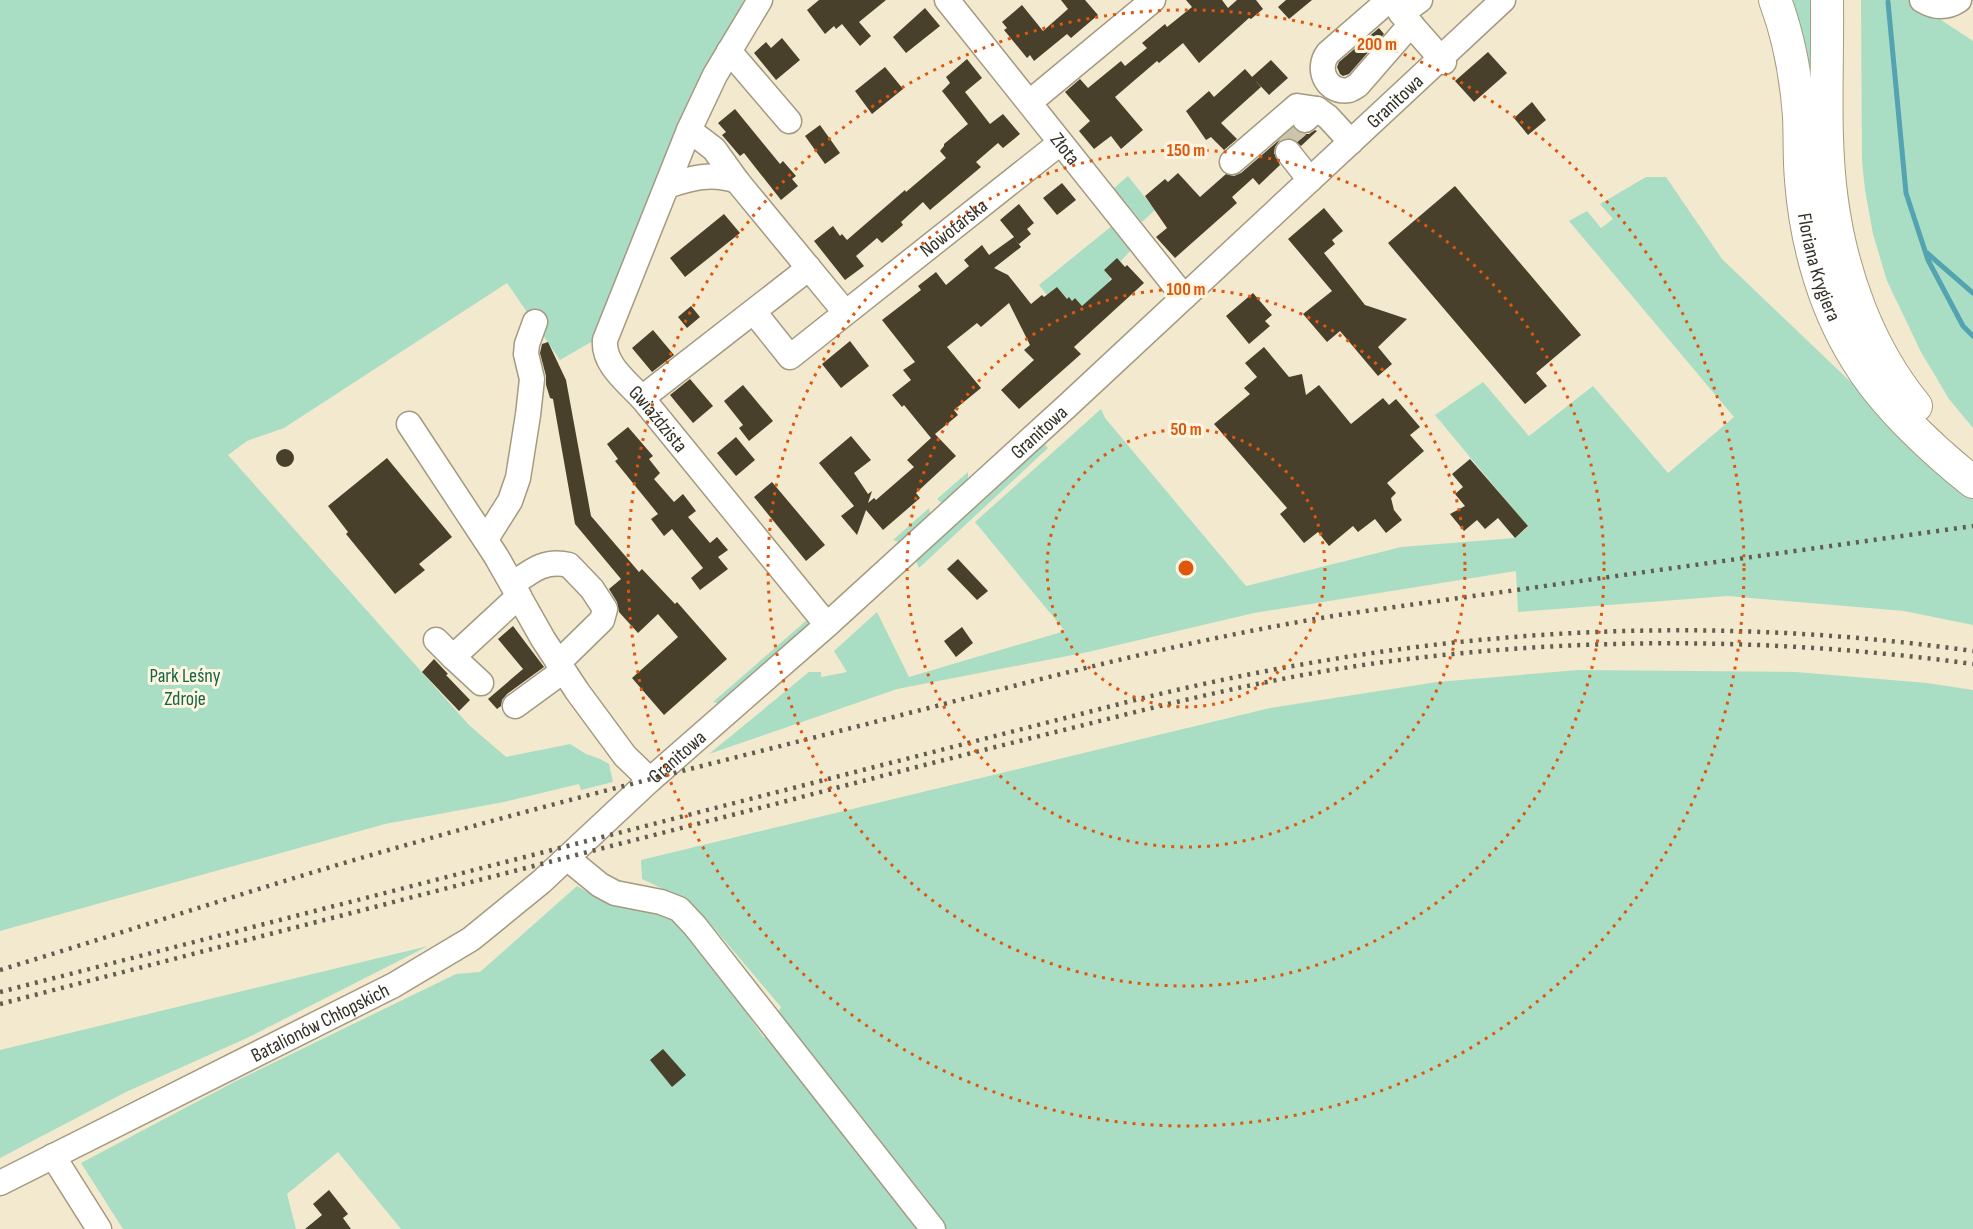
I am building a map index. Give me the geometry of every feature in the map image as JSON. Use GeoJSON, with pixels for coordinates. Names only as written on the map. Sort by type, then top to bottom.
{"type":"FeatureCollection","features":[{"type":"Feature","properties":{"kind":"main road","name":"Floriana Krygiera"},"geometry":{"type":"LineString","coordinates":[[1775,0],[1787,38],[1795,80],[1801,179],[1808,229],[1819,275],[1831,308],[1853,354],[1879,392],[1935,449],[1973,482]]}},
{"type":"Feature","properties":{"kind":"main road","name":"Floriana Krygiera"},"geometry":{"type":"LineString","coordinates":[[1827,0],[1829,176],[1836,223],[1846,266],[1868,327],[1893,375],[1926,418],[1973,463]]}},
{"type":"Feature","properties":{"kind":"street","name":"Gwiaździsta"},"geometry":{"type":"LineString","coordinates":[[760,0],[714,75],[689,130],[605,339],[604,350],[609,363],[642,398],[827,625]]}},
{"type":"Feature","properties":{"kind":"street","name":"Złota"},"geometry":{"type":"LineString","coordinates":[[947,0],[1184,297]]}},
{"type":"Feature","properties":{"kind":"street"},"geometry":{"type":"LineString","coordinates":[[1030,102],[1153,0]]}},
{"type":"Feature","properties":{"kind":"street","name":"Granitowa"},"geometry":{"type":"LineString","coordinates":[[567,858],[650,780],[827,625],[1310,180],[1326,124],[1442,60],[1503,0]]}},
{"type":"Feature","properties":{"kind":"street"},"geometry":{"type":"LineString","coordinates":[[1923,0],[1940,7],[1959,0]]}},
{"type":"Feature","properties":{"kind":"street"},"geometry":{"type":"LineString","coordinates":[[1402,7],[1442,60]]}},
{"type":"Feature","properties":{"kind":"street"},"geometry":{"type":"LineString","coordinates":[[729,51],[789,121]]}},
{"type":"Feature","properties":{"kind":"street"},"geometry":{"type":"LineString","coordinates":[[1284,145],[1297,106],[1326,124],[1338,119],[1332,107],[1310,85]]}},
{"type":"Feature","properties":{"kind":"street"},"geometry":{"type":"LineString","coordinates":[[689,130],[714,149],[737,181],[845,312]]}},
{"type":"Feature","properties":{"kind":"street","name":"Nowotarska"},"geometry":{"type":"LineString","coordinates":[[754,312],[790,357],[1060,143]]}},
{"type":"Feature","properties":{"kind":"street"},"geometry":{"type":"LineString","coordinates":[[1232,162],[1284,145]]}},
{"type":"Feature","properties":{"kind":"street"},"geometry":{"type":"LineString","coordinates":[[1284,145],[1310,180]]}},
{"type":"Feature","properties":{"kind":"street"},"geometry":{"type":"LineString","coordinates":[[667,186],[695,177],[713,175],[737,181]]}},
{"type":"Feature","properties":{"kind":"street"},"geometry":{"type":"LineString","coordinates":[[642,398],[809,268]]}},
{"type":"Feature","properties":{"kind":"street"},"geometry":{"type":"LineString","coordinates":[[486,539],[510,501],[518,478],[532,379],[526,354],[527,344],[535,322]]}},
{"type":"Feature","properties":{"kind":"street"},"geometry":{"type":"LineString","coordinates":[[409,424],[486,539],[561,667],[625,756],[650,780]]}},
{"type":"Feature","properties":{"kind":"street"},"geometry":{"type":"LineString","coordinates":[[453,657],[516,590],[543,565],[551,563],[569,565],[592,589],[605,609],[602,620],[561,667],[515,706]]}},
{"type":"Feature","properties":{"kind":"street"},"geometry":{"type":"LineString","coordinates":[[436,640],[481,683]]}},
{"type":"Feature","properties":{"kind":"street"},"geometry":{"type":"LineString","coordinates":[[567,858],[600,885],[615,893],[661,902],[679,909],[695,926],[933,1229]]}},
{"type":"Feature","properties":{"kind":"street","name":"Batalionów Chłopskich"},"geometry":{"type":"LineString","coordinates":[[0,1183],[421,970],[495,922],[567,858]]}},
{"type":"Feature","properties":{"kind":"street"},"geometry":{"type":"LineString","coordinates":[[53,1156],[99,1229]]}},
{"type":"Feature","properties":{"kind":"green space","name":"Park Leśny Zdroje"},"geometry":{"type":"Polygon","coordinates":[[[0,0],[744,0],[700,88],[598,338],[560,360],[507,283],[284,428],[247,441],[228,455],[469,725],[506,757],[570,744],[609,764],[613,782],[581,790],[579,784],[504,802],[385,824],[0,931],[0,0]]]}},
{"type":"Feature","properties":{"kind":"green space"},"geometry":{"type":"Polygon","coordinates":[[[1789,0],[1812,0],[1811,73],[1809,73],[1789,0]]]}},
{"type":"Feature","properties":{"kind":"green space"},"geometry":{"type":"Polygon","coordinates":[[[1861,0],[1911,0],[1973,41],[1973,428],[1949,399],[1921,352],[1887,281],[1873,234],[1862,161],[1861,0]]]}},
{"type":"Feature","properties":{"kind":"green space"},"geometry":{"type":"Polygon","coordinates":[[[1128,176],[1155,210],[1142,222],[1114,188],[1128,176]]]}},
{"type":"Feature","properties":{"kind":"green space"},"geometry":{"type":"Polygon","coordinates":[[[1646,177],[1666,177],[1722,259],[1973,499],[1973,625],[1904,611],[1728,596],[1518,612],[1516,571],[1254,613],[1088,652],[897,689],[709,754],[809,672],[821,672],[821,677],[847,672],[834,651],[877,612],[909,677],[1065,631],[975,522],[1101,409],[1105,418],[1246,586],[1401,547],[1515,538],[1528,527],[1435,415],[1483,382],[1529,436],[1593,386],[1668,473],[1734,417],[1569,221],[1587,211],[1601,228],[1613,219],[1600,204],[1646,177]]]}},
{"type":"Feature","properties":{"kind":"green space"},"geometry":{"type":"Polygon","coordinates":[[[1113,225],[1133,248],[1120,262],[1109,281],[1111,284],[1082,306],[1075,298],[1072,301],[1067,299],[1057,287],[1047,295],[1039,285],[1113,225]]]}},
{"type":"Feature","properties":{"kind":"green space"},"geometry":{"type":"Polygon","coordinates":[[[1043,442],[1048,448],[919,568],[916,561],[918,557],[1043,442]]]}},
{"type":"Feature","properties":{"kind":"green space"},"geometry":{"type":"Polygon","coordinates":[[[968,472],[968,481],[943,504],[937,499],[968,472]]]}},
{"type":"Feature","properties":{"kind":"green space"},"geometry":{"type":"Polygon","coordinates":[[[929,508],[931,516],[901,543],[893,540],[929,508]]]}},
{"type":"Feature","properties":{"kind":"green space"},"geometry":{"type":"Polygon","coordinates":[[[808,619],[808,628],[720,704],[713,702],[808,619]]]}},
{"type":"Feature","properties":{"kind":"green space"},"geometry":{"type":"Polygon","coordinates":[[[1578,670],[1796,672],[1927,683],[1973,690],[1973,1229],[401,1229],[338,1152],[287,1194],[296,1229],[123,1229],[81,1163],[238,1080],[456,974],[480,972],[577,886],[598,898],[670,913],[690,932],[764,1038],[781,1007],[714,928],[684,899],[642,879],[641,860],[1270,708],[1437,682],[1578,670]]]}},
{"type":"Feature","properties":{"kind":"green space"},"geometry":{"type":"Polygon","coordinates":[[[428,946],[247,1038],[126,1092],[0,1158],[0,1050],[428,946]]]}},
{"type":"Feature","properties":{"kind":"building"},"geometry":{"type":"Polygon","coordinates":[[[819,0],[886,0],[859,22],[871,36],[860,46],[842,24],[836,29],[834,26],[825,34],[807,10],[819,0]]]}},
{"type":"Feature","properties":{"kind":"building"},"geometry":{"type":"Polygon","coordinates":[[[1061,0],[1085,0],[1098,15],[1071,38],[1067,34],[1034,61],[1030,55],[1027,58],[1004,30],[1007,28],[1002,22],[1022,5],[1043,31],[1068,9],[1061,0]]]}},
{"type":"Feature","properties":{"kind":"building"},"geometry":{"type":"Polygon","coordinates":[[[1186,0],[1222,0],[1228,8],[1237,0],[1256,0],[1263,9],[1251,19],[1249,18],[1199,63],[1183,43],[1159,63],[1157,61],[1115,97],[1143,130],[1121,149],[1111,136],[1094,149],[1079,131],[1090,121],[1065,92],[1080,79],[1088,88],[1121,61],[1125,66],[1147,48],[1142,43],[1165,24],[1167,27],[1192,7],[1186,0]]]}},
{"type":"Feature","properties":{"kind":"building"},"geometry":{"type":"Polygon","coordinates":[[[1286,0],[1312,0],[1289,19],[1278,7],[1286,0]]]}},
{"type":"Feature","properties":{"kind":"building"},"geometry":{"type":"Polygon","coordinates":[[[925,8],[940,26],[906,53],[893,37],[925,8]]]}},
{"type":"Feature","properties":{"kind":"building"},"geometry":{"type":"Polygon","coordinates":[[[1379,28],[1384,34],[1349,74],[1343,76],[1340,74],[1337,67],[1339,62],[1379,28]]]}},
{"type":"Feature","properties":{"kind":"building"},"geometry":{"type":"Polygon","coordinates":[[[782,38],[800,60],[776,80],[754,53],[766,42],[771,48],[782,38]]]}},
{"type":"Feature","properties":{"kind":"building"},"geometry":{"type":"Polygon","coordinates":[[[1488,52],[1507,73],[1474,102],[1455,81],[1488,52]]]}},
{"type":"Feature","properties":{"kind":"building"},"geometry":{"type":"Polygon","coordinates":[[[967,59],[982,78],[965,92],[990,124],[1003,114],[1020,134],[1003,148],[998,143],[976,162],[981,167],[930,210],[923,202],[901,222],[903,225],[882,243],[877,238],[856,256],[864,266],[845,280],[814,241],[833,226],[840,236],[842,234],[847,240],[946,158],[940,151],[944,144],[968,124],[942,91],[950,83],[946,77],[967,59]]]}},
{"type":"Feature","properties":{"kind":"building"},"geometry":{"type":"Polygon","coordinates":[[[1271,60],[1288,78],[1269,95],[1252,77],[1271,60]]]}},
{"type":"Feature","properties":{"kind":"building"},"geometry":{"type":"Polygon","coordinates":[[[885,67],[903,89],[872,114],[855,91],[885,67]]]}},
{"type":"Feature","properties":{"kind":"building"},"geometry":{"type":"Polygon","coordinates":[[[1245,69],[1261,87],[1221,123],[1237,139],[1224,150],[1211,137],[1206,140],[1186,111],[1209,91],[1214,97],[1245,69]]]}},
{"type":"Feature","properties":{"kind":"building"},"geometry":{"type":"Polygon","coordinates":[[[1532,102],[1546,120],[1528,135],[1514,118],[1532,102]]]}},
{"type":"Feature","properties":{"kind":"building"},"geometry":{"type":"Polygon","coordinates":[[[735,109],[780,164],[783,161],[796,176],[792,179],[798,186],[781,200],[744,153],[740,156],[722,135],[726,132],[718,123],[735,109]]]}},
{"type":"Feature","properties":{"kind":"building"},"geometry":{"type":"Polygon","coordinates":[[[820,125],[840,153],[825,164],[805,136],[820,125]]]}},
{"type":"Feature","properties":{"kind":"building"},"geometry":{"type":"Polygon","coordinates":[[[1293,128],[1301,134],[1317,131],[1301,146],[1293,139],[1285,138],[1279,141],[1274,153],[1280,165],[1259,185],[1253,178],[1232,197],[1237,203],[1175,258],[1156,237],[1167,228],[1145,196],[1165,179],[1168,182],[1178,173],[1200,197],[1226,174],[1234,176],[1241,173],[1293,128]]]}},
{"type":"Feature","properties":{"kind":"building"},"geometry":{"type":"Polygon","coordinates":[[[1062,183],[1076,200],[1057,215],[1043,198],[1062,183]]]}},
{"type":"Feature","properties":{"kind":"building"},"geometry":{"type":"Polygon","coordinates":[[[1455,186],[1581,335],[1536,373],[1547,386],[1525,404],[1388,243],[1455,186]]]}},
{"type":"Feature","properties":{"kind":"building"},"geometry":{"type":"Polygon","coordinates":[[[1019,204],[1034,223],[1027,229],[1031,234],[1019,244],[1015,239],[1021,247],[994,268],[1008,275],[1031,304],[1057,287],[1067,299],[1069,297],[1072,301],[1075,298],[1082,306],[1112,279],[1104,270],[1117,258],[1144,283],[1074,347],[1081,354],[1019,409],[1001,390],[1034,360],[1024,350],[1030,345],[1009,303],[981,327],[977,323],[947,347],[981,388],[954,410],[958,415],[935,434],[956,456],[916,493],[920,498],[883,530],[866,510],[857,535],[841,516],[854,506],[819,463],[851,436],[871,460],[854,473],[868,494],[872,491],[868,503],[874,498],[876,500],[914,467],[907,460],[931,438],[904,405],[902,407],[892,395],[911,380],[903,370],[915,362],[882,320],[921,290],[918,286],[936,272],[946,285],[969,266],[964,260],[982,245],[989,255],[1014,237],[1000,220],[1019,204]]]}},
{"type":"Feature","properties":{"kind":"building"},"geometry":{"type":"Polygon","coordinates":[[[1324,208],[1343,231],[1332,240],[1335,244],[1324,253],[1365,305],[1407,319],[1378,347],[1392,364],[1378,376],[1340,331],[1327,342],[1303,314],[1332,291],[1288,239],[1324,208]]]}},
{"type":"Feature","properties":{"kind":"building"},"geometry":{"type":"Polygon","coordinates":[[[724,214],[740,233],[685,277],[670,258],[724,214]]]}},
{"type":"Feature","properties":{"kind":"building"},"geometry":{"type":"Polygon","coordinates":[[[1253,293],[1272,315],[1265,321],[1270,326],[1249,344],[1226,316],[1253,293]]]}},
{"type":"Feature","properties":{"kind":"building"},"geometry":{"type":"Polygon","coordinates":[[[691,306],[700,317],[687,328],[678,317],[691,306]]]}},
{"type":"Feature","properties":{"kind":"building"},"geometry":{"type":"Polygon","coordinates":[[[653,330],[674,355],[652,372],[632,348],[653,330]]]}},
{"type":"Feature","properties":{"kind":"building"},"geometry":{"type":"Polygon","coordinates":[[[850,341],[869,366],[841,388],[822,364],[850,341]]]}},
{"type":"Feature","properties":{"kind":"building"},"geometry":{"type":"Polygon","coordinates":[[[548,342],[566,380],[591,516],[639,572],[642,569],[675,604],[677,602],[727,659],[664,715],[632,678],[678,637],[658,614],[638,633],[619,612],[617,602],[609,589],[621,579],[575,524],[553,399],[550,398],[546,385],[540,353],[542,344],[548,342]]]}},
{"type":"Feature","properties":{"kind":"building"},"geometry":{"type":"Polygon","coordinates":[[[1264,347],[1289,377],[1302,374],[1306,395],[1319,385],[1351,424],[1383,398],[1389,405],[1396,399],[1420,427],[1410,435],[1424,451],[1387,483],[1396,493],[1391,498],[1394,510],[1402,520],[1386,533],[1375,519],[1358,532],[1353,526],[1329,546],[1318,532],[1304,543],[1280,514],[1287,508],[1214,424],[1250,394],[1244,388],[1257,377],[1245,363],[1264,347]]]}},
{"type":"Feature","properties":{"kind":"building"},"geometry":{"type":"Polygon","coordinates":[[[690,379],[713,406],[693,423],[670,395],[690,379]]]}},
{"type":"Feature","properties":{"kind":"building"},"geometry":{"type":"Polygon","coordinates":[[[743,385],[773,421],[749,441],[739,428],[743,425],[724,401],[743,385]]]}},
{"type":"Feature","properties":{"kind":"building"},"geometry":{"type":"Polygon","coordinates":[[[628,427],[653,456],[649,459],[660,473],[654,479],[674,502],[683,494],[696,511],[688,517],[710,543],[717,537],[728,550],[718,557],[728,569],[700,590],[691,578],[703,568],[672,529],[664,536],[651,519],[658,514],[615,461],[618,459],[607,444],[628,427]]]}},
{"type":"Feature","properties":{"kind":"building"},"geometry":{"type":"Polygon","coordinates":[[[736,437],[755,460],[736,476],[717,453],[736,437]]]}},
{"type":"Feature","properties":{"kind":"building"},"geometry":{"type":"Polygon","coordinates":[[[281,449],[289,449],[294,454],[292,465],[281,467],[276,462],[276,454],[281,449]]]}},
{"type":"Feature","properties":{"kind":"building"},"geometry":{"type":"Polygon","coordinates":[[[387,458],[452,537],[419,564],[425,570],[395,594],[346,534],[348,532],[328,506],[387,458]]]}},
{"type":"Feature","properties":{"kind":"building"},"geometry":{"type":"Polygon","coordinates":[[[1470,459],[1528,526],[1515,538],[1498,518],[1485,529],[1477,520],[1464,531],[1450,514],[1465,506],[1455,494],[1463,487],[1452,474],[1470,459]]]}},
{"type":"Feature","properties":{"kind":"building"},"geometry":{"type":"Polygon","coordinates":[[[772,482],[825,545],[806,561],[754,497],[772,482]]]}},
{"type":"Feature","properties":{"kind":"building"},"geometry":{"type":"Polygon","coordinates":[[[958,559],[988,591],[977,600],[947,569],[958,559]]]}},
{"type":"Feature","properties":{"kind":"building"},"geometry":{"type":"Polygon","coordinates":[[[513,626],[544,667],[507,694],[497,709],[488,699],[523,669],[498,639],[513,626]]]}},
{"type":"Feature","properties":{"kind":"building"},"geometry":{"type":"Polygon","coordinates":[[[962,627],[973,643],[956,657],[944,641],[962,627]]]}},
{"type":"Feature","properties":{"kind":"building"},"geometry":{"type":"Polygon","coordinates":[[[434,659],[470,700],[459,711],[422,672],[434,659]]]}},
{"type":"Feature","properties":{"kind":"building"},"geometry":{"type":"Polygon","coordinates":[[[663,1049],[686,1075],[672,1087],[650,1060],[663,1049]]]}},
{"type":"Feature","properties":{"kind":"building"},"geometry":{"type":"Polygon","coordinates":[[[329,1190],[348,1214],[343,1218],[351,1229],[305,1229],[322,1215],[313,1204],[329,1190]]]}},
{"type":"Feature","properties":{"kind":"waterway"},"geometry":{"type":"LineString","coordinates":[[1888,2],[1906,193],[1928,260],[1963,326],[1973,336]]}},
{"type":"Feature","properties":{"kind":"waterway"},"geometry":{"type":"LineString","coordinates":[[1927,253],[1973,293]]}},
{"type":"Feature","properties":{"kind":"tunnel"},"geometry":{"type":"LineString","coordinates":[[1280,141],[1305,120]]}},
{"type":"Feature","properties":{"kind":"railway"},"geometry":{"type":"LineString","coordinates":[[0,970],[312,873],[472,827],[981,694],[1166,649],[1352,613],[1973,526]]}},
{"type":"Feature","properties":{"kind":"railway"},"geometry":{"type":"LineString","coordinates":[[0,992],[1139,699],[1244,675],[1348,657],[1451,643],[1554,634],[1657,630],[1761,632],[1866,639],[1973,651]]}},
{"type":"Feature","properties":{"kind":"railway"},"geometry":{"type":"LineString","coordinates":[[0,1004],[1004,745],[1264,682],[1339,669],[1451,654],[1526,648],[1675,643],[1824,649],[1973,664]]}}]}
